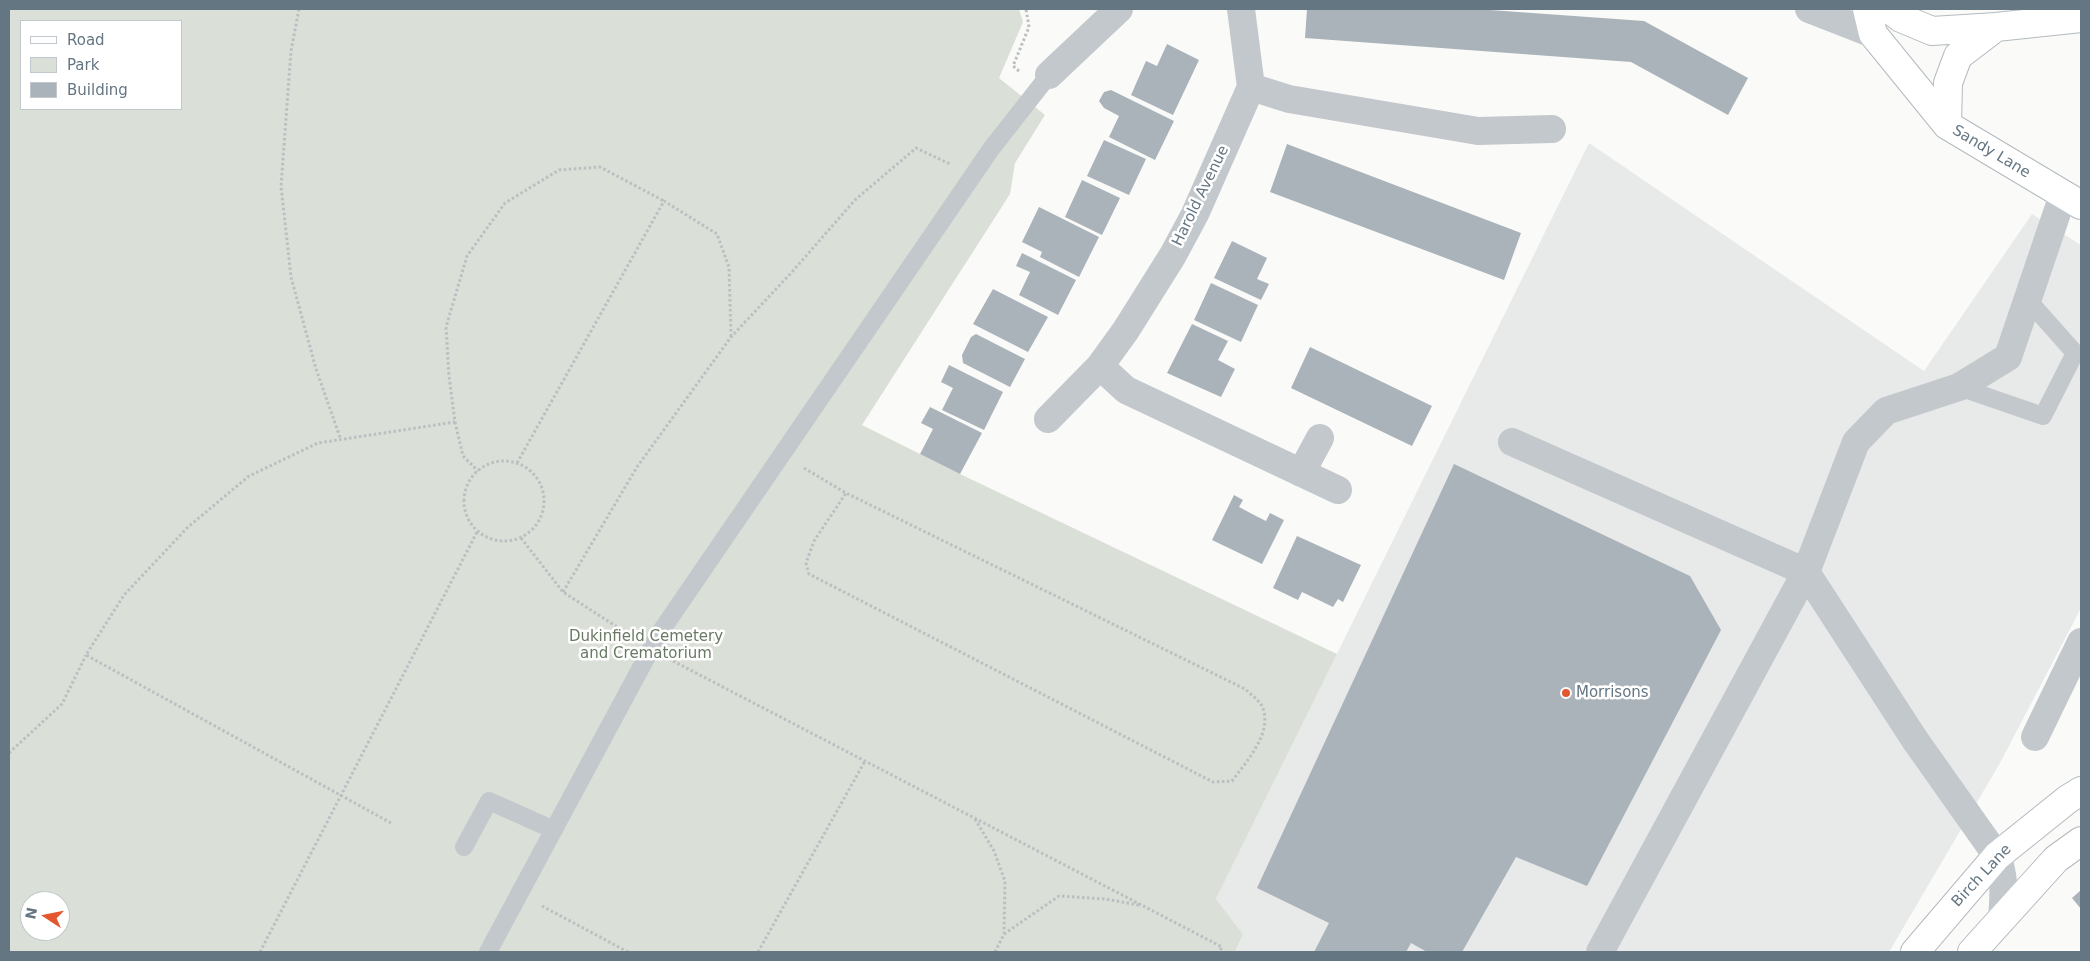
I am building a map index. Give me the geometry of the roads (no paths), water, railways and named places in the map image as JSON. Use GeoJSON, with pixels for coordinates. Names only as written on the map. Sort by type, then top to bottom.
{"type":"FeatureCollection","features":[{"type":"Feature","properties":{"kind":"main road"},"geometry":{"type":"LineString","coordinates":[[1889,9],[1902,18],[1932,31],[1996,27],[2081,18]]}},
{"type":"Feature","properties":{"kind":"main road","name":"Sandy Lane"},"geometry":{"type":"LineString","coordinates":[[1870,21],[1947,125],[2072,200]]}},
{"type":"Feature","properties":{"kind":"main road"},"geometry":{"type":"LineString","coordinates":[[1947,125],[1948,83],[1958,56],[1996,27]]}},
{"type":"Feature","properties":{"kind":"main road","name":"Birch Lane"},"geometry":{"type":"LineString","coordinates":[[1915,952],[1997,856],[2068,799],[2081,791]]}},
{"type":"Feature","properties":{"kind":"main road"},"geometry":{"type":"LineString","coordinates":[[1972,952],[2056,859],[2081,840]]}},
{"type":"Feature","properties":{"kind":"street"},"geometry":{"type":"LineString","coordinates":[[1044,81],[1119,9]]}},
{"type":"Feature","properties":{"kind":"street"},"geometry":{"type":"LineString","coordinates":[[1241,9],[1251,87],[1289,99],[1478,131],[1552,129]]}},
{"type":"Feature","properties":{"kind":"street"},"geometry":{"type":"LineString","coordinates":[[1809,9],[1870,21]]}},
{"type":"Feature","properties":{"kind":"street","name":"Harold Avenue"},"geometry":{"type":"LineString","coordinates":[[1048,419],[1100,366],[1126,330],[1172,255],[1194,214],[1251,87]]}},
{"type":"Feature","properties":{"kind":"street"},"geometry":{"type":"LineString","coordinates":[[1600,952],[1806,572],[1856,442],[1886,411],[1959,387],[2008,357],[2028,300],[2072,200]]}},
{"type":"Feature","properties":{"kind":"street"},"geometry":{"type":"LineString","coordinates":[[1100,366],[1126,390],[1338,490]]}},
{"type":"Feature","properties":{"kind":"street"},"geometry":{"type":"LineString","coordinates":[[1301,473],[1320,438]]}},
{"type":"Feature","properties":{"kind":"street"},"geometry":{"type":"LineString","coordinates":[[1512,442],[1806,572],[1915,740],[1997,856],[2003,870],[2002,918]]}},
{"type":"Feature","properties":{"kind":"street"},"geometry":{"type":"LineString","coordinates":[[2035,738],[2081,642]]}},
{"type":"Feature","properties":{"kind":"lane"},"geometry":{"type":"LineString","coordinates":[[488,952],[659,634],[991,149],[1044,81]]}},
{"type":"Feature","properties":{"kind":"lane"},"geometry":{"type":"LineString","coordinates":[[1959,387],[2043,416],[2075,353],[2028,300]]}},
{"type":"Feature","properties":{"kind":"lane"},"geometry":{"type":"LineString","coordinates":[[464,847],[489,801],[554,830]]}},
{"type":"Feature","properties":{"kind":"place","name":"Morrisons"},"geometry":{"type":"Point","coordinates":[1566,693]}},
{"type":"Feature","properties":{"kind":"park label","name":"Dukinfield Cemetery and Crematorium"},"geometry":{"type":"Point","coordinates":[646,646]}}]}
